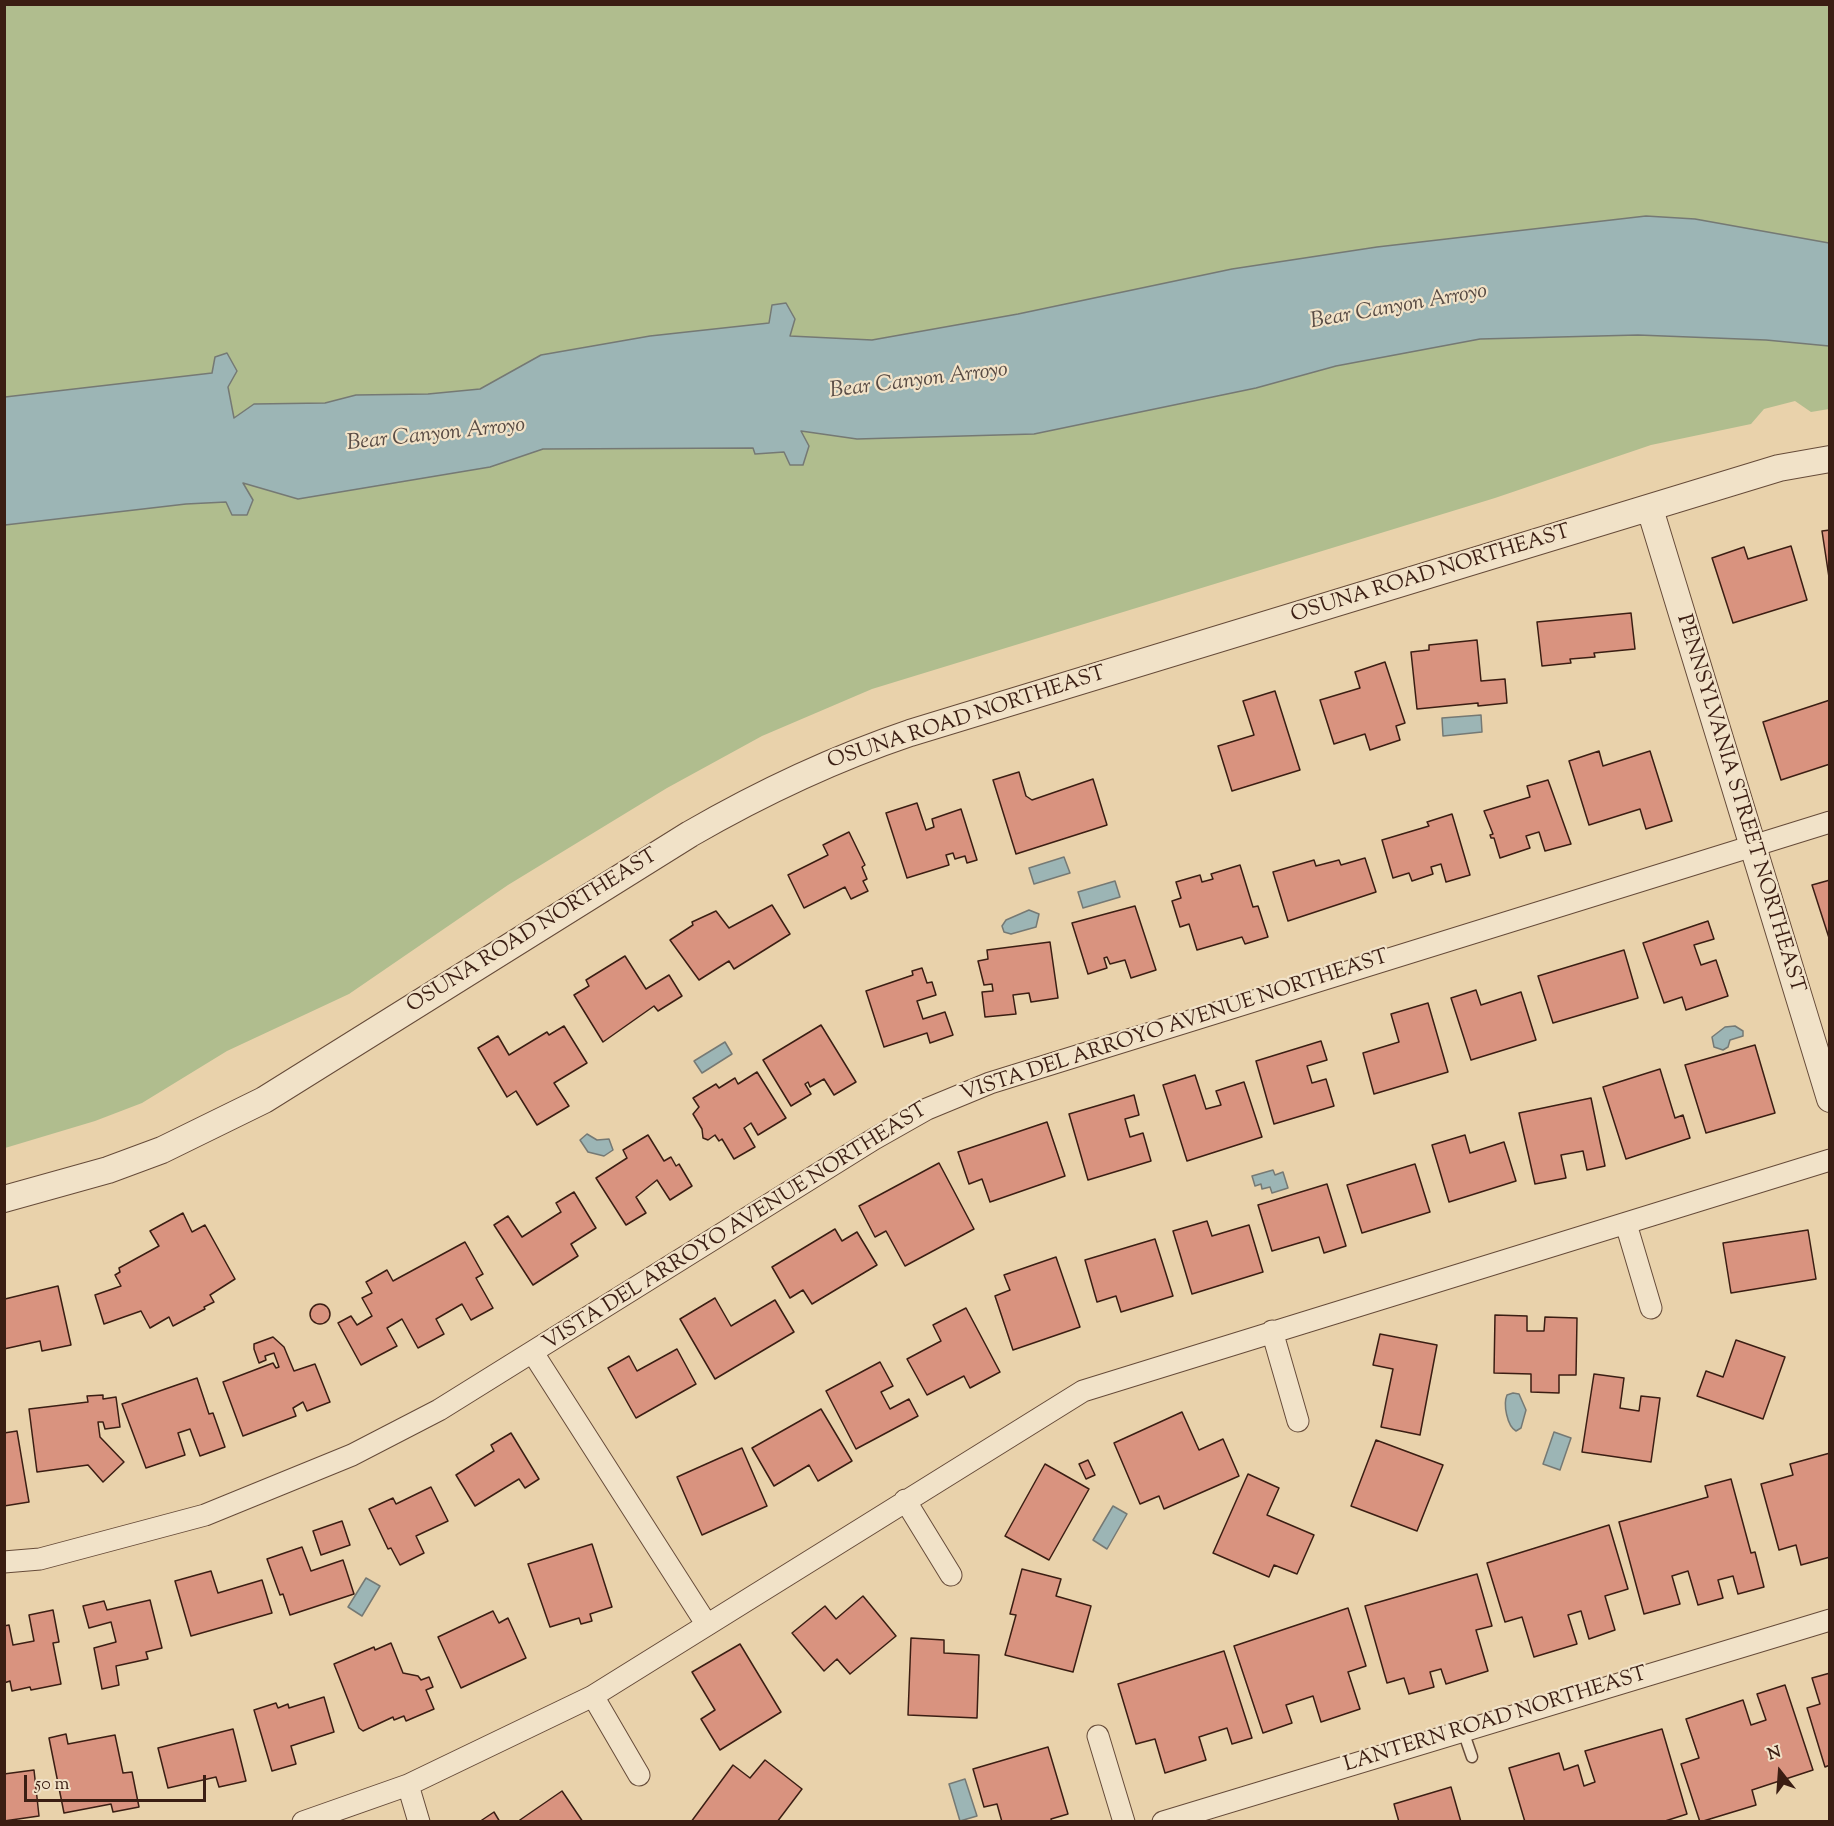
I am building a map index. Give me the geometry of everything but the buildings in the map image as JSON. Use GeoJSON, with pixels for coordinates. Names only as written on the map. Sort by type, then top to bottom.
{"type":"FeatureCollection","features":[{"type":"Feature","properties":{"kind":"street","name":"OSUNA ROAD NORTHEAST"},"geometry":{"type":"LineString","coordinates":[[4,1199],[75,1180],[162,1150],[264,1100],[690,834],[740,805],[831,762],[910,733],[1779,468],[1830,459]]}},
{"type":"Feature","properties":{"kind":"street","name":"PENNSYLVANIA STREET NORTHEAST"},"geometry":{"type":"LineString","coordinates":[[1650,509],[1830,1099]]}},
{"type":"Feature","properties":{"kind":"street","name":"VISTA DEL ARROYO AVENUE NORTHEAST"},"geometry":{"type":"LineString","coordinates":[[4,1562],[40,1559],[205,1515],[352,1455],[440,1410],[874,1139],[927,1109],[990,1083],[1830,822]]}},
{"type":"Feature","properties":{"kind":"street"},"geometry":{"type":"LineString","coordinates":[[303,1821],[408,1785],[593,1696],[1083,1391],[1830,1160]]}},
{"type":"Feature","properties":{"kind":"street"},"geometry":{"type":"LineString","coordinates":[[1626,1224],[1651,1308]]}},
{"type":"Feature","properties":{"kind":"street"},"geometry":{"type":"LineString","coordinates":[[1272,1331],[1298,1422]]}},
{"type":"Feature","properties":{"kind":"street"},"geometry":{"type":"LineString","coordinates":[[533,1353],[707,1625]]}},
{"type":"Feature","properties":{"kind":"street"},"geometry":{"type":"LineString","coordinates":[[905,1500],[951,1575]]}},
{"type":"Feature","properties":{"kind":"street","name":"LANTERN ROAD NORTHEAST"},"geometry":{"type":"LineString","coordinates":[[1163,1821],[1830,1620]]}},
{"type":"Feature","properties":{"kind":"street"},"geometry":{"type":"LineString","coordinates":[[593,1696],[639,1775]]}},
{"type":"Feature","properties":{"kind":"street"},"geometry":{"type":"LineString","coordinates":[[1098,1736],[1124,1821]]}},
{"type":"Feature","properties":{"kind":"street"},"geometry":{"type":"LineString","coordinates":[[408,1785],[419,1821]]}},
{"type":"Feature","properties":{"kind":"lane"},"geometry":{"type":"LineString","coordinates":[[1463,1731],[1472,1757]]}},
{"type":"Feature","properties":{"kind":"green space"},"geometry":{"type":"Polygon","coordinates":[[[5,5],[1829,5],[1829,409],[1811,412],[1795,401],[1764,409],[1751,424],[1651,445],[1495,498],[872,689],[762,736],[667,788],[508,885],[349,994],[227,1051],[142,1103],[95,1121],[5,1148],[5,5]]]}},
{"type":"Feature","properties":{"kind":"water","name":"Bear Canyon Arroyo"},"geometry":{"type":"Polygon","coordinates":[[[1646,216],[1695,219],[1829,243],[1829,346],[1766,340],[1638,335],[1480,339],[1336,366],[1256,388],[1034,434],[857,439],[801,431],[809,446],[803,465],[790,465],[784,452],[755,454],[753,448],[543,449],[490,467],[298,499],[243,483],[253,500],[247,515],[232,515],[226,502],[186,504],[5,525],[5,397],[212,373],[215,357],[227,353],[237,371],[228,387],[234,418],[254,404],[325,403],[356,395],[428,394],[480,389],[541,355],[650,336],[769,323],[772,305],[786,303],[795,319],[790,336],[872,340],[1018,314],[1232,269],[1377,247],[1646,216]]]}},
{"type":"Feature","properties":{"kind":"water"},"geometry":{"type":"Polygon","coordinates":[[[1481,715],[1482,732],[1443,736],[1442,718],[1481,715]]]}},
{"type":"Feature","properties":{"kind":"water"},"geometry":{"type":"Polygon","coordinates":[[[1064,857],[1070,873],[1034,884],[1029,868],[1064,857]]]}},
{"type":"Feature","properties":{"kind":"water"},"geometry":{"type":"Polygon","coordinates":[[[1115,881],[1120,897],[1083,908],[1078,892],[1115,881]]]}},
{"type":"Feature","properties":{"kind":"water"},"geometry":{"type":"Polygon","coordinates":[[[1029,910],[1039,914],[1036,927],[1011,934],[1004,932],[1002,926],[1006,920],[1029,910]]]}},
{"type":"Feature","properties":{"kind":"water"},"geometry":{"type":"Polygon","coordinates":[[[1735,1026],[1743,1031],[1743,1036],[1730,1040],[1728,1047],[1723,1050],[1714,1047],[1712,1037],[1725,1027],[1735,1026]]]}},
{"type":"Feature","properties":{"kind":"water"},"geometry":{"type":"Polygon","coordinates":[[[725,1042],[732,1054],[702,1073],[694,1061],[725,1042]]]}},
{"type":"Feature","properties":{"kind":"water"},"geometry":{"type":"Polygon","coordinates":[[[587,1134],[597,1140],[609,1139],[613,1150],[604,1156],[588,1152],[580,1140],[587,1134]]]}},
{"type":"Feature","properties":{"kind":"water"},"geometry":{"type":"Polygon","coordinates":[[[1273,1170],[1275,1175],[1283,1172],[1288,1188],[1272,1193],[1270,1187],[1262,1189],[1261,1184],[1255,1186],[1252,1176],[1273,1170]]]}},
{"type":"Feature","properties":{"kind":"water"},"geometry":{"type":"Polygon","coordinates":[[[1519,1394],[1526,1410],[1521,1428],[1516,1431],[1510,1425],[1506,1409],[1507,1395],[1519,1394]]]}},
{"type":"Feature","properties":{"kind":"water"},"geometry":{"type":"Polygon","coordinates":[[[1554,1432],[1571,1438],[1560,1470],[1543,1464],[1554,1432]]]}},
{"type":"Feature","properties":{"kind":"water"},"geometry":{"type":"Polygon","coordinates":[[[1113,1506],[1127,1514],[1107,1549],[1093,1540],[1113,1506]]]}},
{"type":"Feature","properties":{"kind":"water"},"geometry":{"type":"Polygon","coordinates":[[[366,1578],[380,1586],[362,1616],[348,1607],[366,1578]]]}},
{"type":"Feature","properties":{"kind":"water"},"geometry":{"type":"Polygon","coordinates":[[[965,1779],[977,1816],[960,1821],[949,1784],[965,1779]]]}}]}
